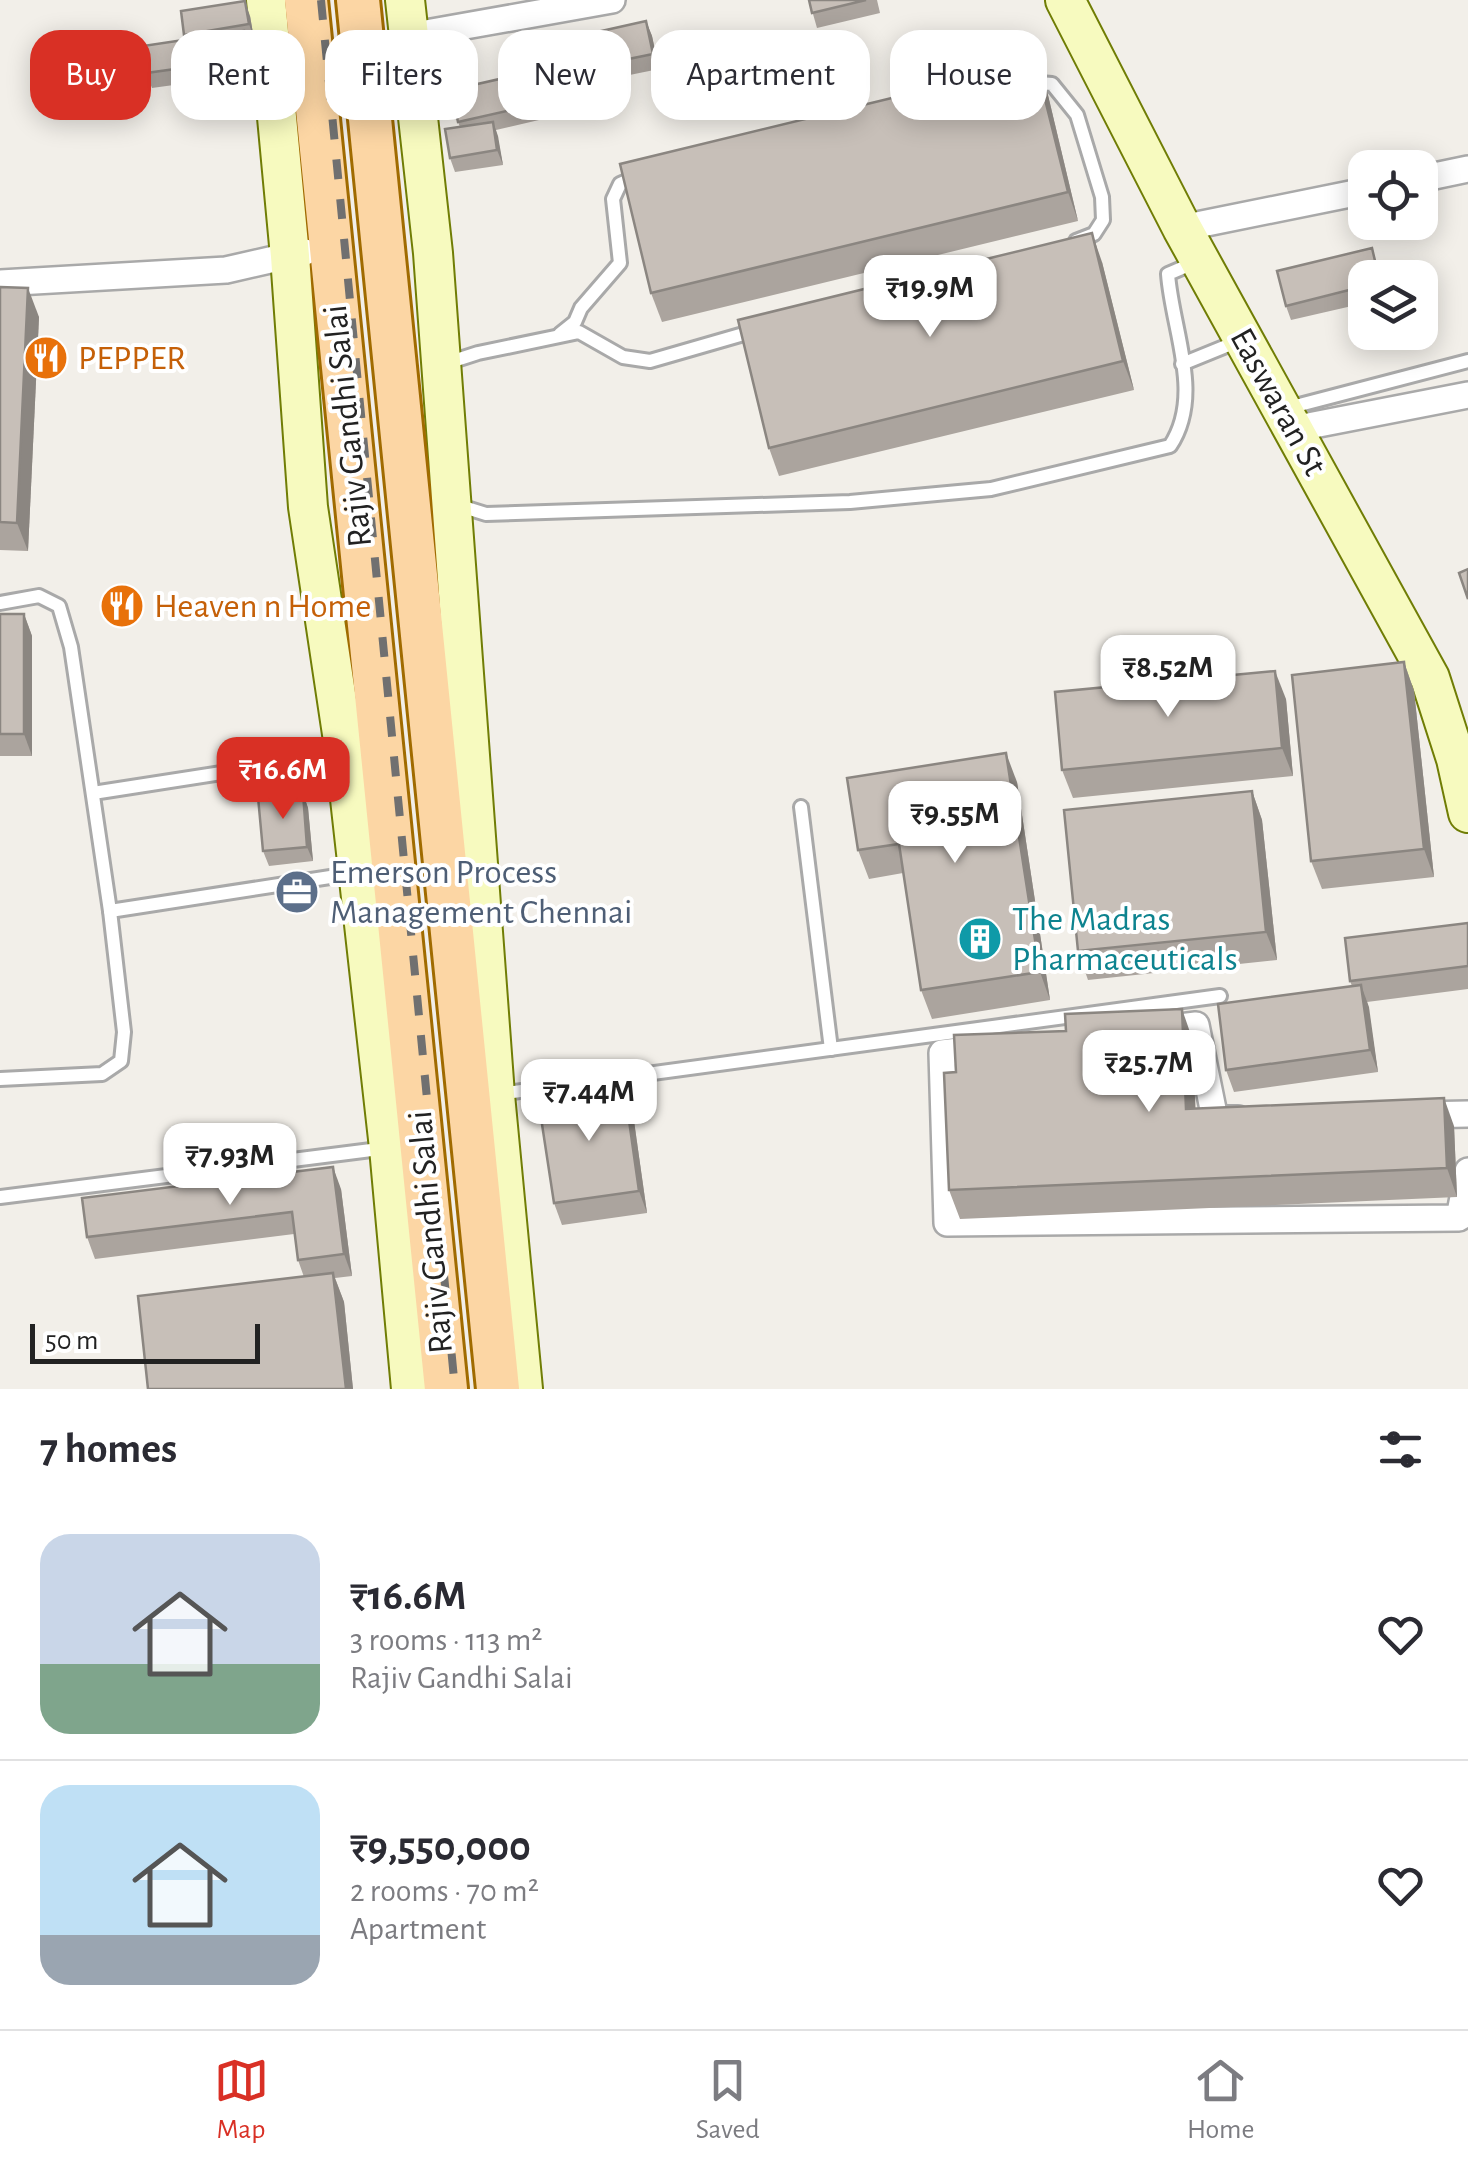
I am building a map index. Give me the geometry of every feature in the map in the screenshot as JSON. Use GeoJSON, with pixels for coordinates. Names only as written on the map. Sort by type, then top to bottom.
{"type":"FeatureCollection","features":[{"type":"Feature","properties":{"kind":"main road","name":"Rajiv Gandhi Salai"},"geometry":{"type":"LineString","coordinates":[[306,0],[310,251],[446,1389]]}},
{"type":"Feature","properties":{"kind":"main road","name":"Rajiv Gandhi Salai"},"geometry":{"type":"LineString","coordinates":[[358,0],[498,1389]]}},
{"type":"Feature","properties":{"kind":"street"},"geometry":{"type":"LineString","coordinates":[[266,0],[310,251],[308,507],[346,754],[411,1389]]}},
{"type":"Feature","properties":{"kind":"street"},"geometry":{"type":"LineString","coordinates":[[523,1389],[494,1095],[433,253],[407,18],[612,0]]}},
{"type":"Feature","properties":{"kind":"street","name":"Easwaran St"},"geometry":{"type":"LineString","coordinates":[[1066,0],[1191,244],[1430,678],[1456,759],[1468,813]]}},
{"type":"Feature","properties":{"kind":"street"},"geometry":{"type":"LineString","coordinates":[[1438,176],[1468,170]]}},
{"type":"Feature","properties":{"kind":"street"},"geometry":{"type":"LineString","coordinates":[[1191,244],[1348,195]]}},
{"type":"Feature","properties":{"kind":"street"},"geometry":{"type":"LineString","coordinates":[[0,283],[226,270],[310,251]]}},
{"type":"Feature","properties":{"kind":"street"},"geometry":{"type":"LineString","coordinates":[[383,260],[433,253]]}},
{"type":"Feature","properties":{"kind":"street"},"geometry":{"type":"LineString","coordinates":[[1288,419],[1468,394]]}},
{"type":"Feature","properties":{"kind":"street"},"geometry":{"type":"LineString","coordinates":[[1254,1118],[1215,1119],[1196,1025],[942,1053],[948,1223],[1459,1218],[1468,1171]]}},
{"type":"Feature","properties":{"kind":"street"},"geometry":{"type":"LineString","coordinates":[[1390,1116],[1468,1114]]}},
{"type":"Feature","properties":{"kind":"lane"},"geometry":{"type":"LineString","coordinates":[[1047,83],[1052,84],[1077,115],[1102,197],[1103,220],[1094,234],[1058,245]]}},
{"type":"Feature","properties":{"kind":"lane"},"geometry":{"type":"LineString","coordinates":[[560,334],[620,263],[613,199],[620,184],[654,172]]}},
{"type":"Feature","properties":{"kind":"lane"},"geometry":{"type":"LineString","coordinates":[[452,504],[486,514],[506,514],[850,502],[990,489],[1170,446],[1185,413],[1168,274],[1191,244]]}},
{"type":"Feature","properties":{"kind":"lane"},"geometry":{"type":"LineString","coordinates":[[442,365],[579,332],[623,357],[650,360],[762,329]]}},
{"type":"Feature","properties":{"kind":"lane"},"geometry":{"type":"LineString","coordinates":[[1182,364],[1243,339]]}},
{"type":"Feature","properties":{"kind":"lane"},"geometry":{"type":"LineString","coordinates":[[1288,419],[1468,361]]}},
{"type":"Feature","properties":{"kind":"lane"},"geometry":{"type":"LineString","coordinates":[[0,603],[39,596],[59,606],[71,646],[124,1032],[122,1060],[102,1074],[0,1079]]}},
{"type":"Feature","properties":{"kind":"lane"},"geometry":{"type":"LineString","coordinates":[[93,793],[346,754]]}},
{"type":"Feature","properties":{"kind":"lane"},"geometry":{"type":"LineString","coordinates":[[801,807],[831,1049]]}},
{"type":"Feature","properties":{"kind":"lane"},"geometry":{"type":"LineString","coordinates":[[110,912],[359,872]]}},
{"type":"Feature","properties":{"kind":"lane"},"geometry":{"type":"LineString","coordinates":[[494,1095],[1220,996]]}},
{"type":"Feature","properties":{"kind":"lane"},"geometry":{"type":"LineString","coordinates":[[0,1197],[389,1148]]}},
{"type":"Feature","properties":{"kind":"building"},"geometry":{"type":"Polygon","coordinates":[[[809,0],[866,0],[812,13],[809,0]]]}},
{"type":"Feature","properties":{"kind":"building"},"geometry":{"type":"Polygon","coordinates":[[[245,1],[249,24],[183,30],[181,11],[245,1]]]}},
{"type":"Feature","properties":{"kind":"building"},"geometry":{"type":"Polygon","coordinates":[[[646,21],[651,54],[631,58],[631,30],[606,30],[646,21]]]}},
{"type":"Feature","properties":{"kind":"building"},"geometry":{"type":"Polygon","coordinates":[[[171,42],[171,70],[151,72],[151,45],[171,42]]]}},
{"type":"Feature","properties":{"kind":"building"},"geometry":{"type":"Polygon","coordinates":[[[498,79],[498,113],[478,117],[478,84],[498,79]]]}},
{"type":"Feature","properties":{"kind":"building"},"geometry":{"type":"Polygon","coordinates":[[[890,98],[890,120],[1047,120],[1047,107],[1068,192],[651,293],[620,164],[801,120],[870,120],[870,103],[890,98]]]}},
{"type":"Feature","properties":{"kind":"building"},"geometry":{"type":"Polygon","coordinates":[[[493,122],[497,150],[450,158],[445,129],[493,122]]]}},
{"type":"Feature","properties":{"kind":"building"},"geometry":{"type":"Polygon","coordinates":[[[1092,233],[1123,361],[769,448],[738,320],[1092,233]]]}},
{"type":"Feature","properties":{"kind":"building"},"geometry":{"type":"Polygon","coordinates":[[[1372,248],[1375,260],[1348,260],[1348,290],[1286,306],[1277,271],[1372,248]]]}},
{"type":"Feature","properties":{"kind":"building"},"geometry":{"type":"Polygon","coordinates":[[[0,287],[28,288],[17,523],[0,522],[0,287]]]}},
{"type":"Feature","properties":{"kind":"building"},"geometry":{"type":"Polygon","coordinates":[[[1468,569],[1468,599],[1459,573],[1468,569]]]}},
{"type":"Feature","properties":{"kind":"building"},"geometry":{"type":"Polygon","coordinates":[[[0,614],[24,614],[24,734],[0,734],[0,614]]]}},
{"type":"Feature","properties":{"kind":"building"},"geometry":{"type":"Polygon","coordinates":[[[1404,662],[1424,849],[1311,861],[1292,675],[1404,662]]]}},
{"type":"Feature","properties":{"kind":"building"},"geometry":{"type":"Polygon","coordinates":[[[1275,671],[1282,748],[1062,770],[1055,692],[1275,671]]]}},
{"type":"Feature","properties":{"kind":"building","name":"The Madras Pharmaceuticals"},"geometry":{"type":"Polygon","coordinates":[[[1006,753],[1040,972],[921,990],[899,844],[858,850],[847,778],[1006,753]]]}},
{"type":"Feature","properties":{"kind":"building"},"geometry":{"type":"Polygon","coordinates":[[[1252,791],[1266,932],[1078,951],[1064,810],[1252,791]]]}},
{"type":"Feature","properties":{"kind":"building"},"geometry":{"type":"Polygon","coordinates":[[[303,793],[307,847],[263,851],[258,797],[303,793]]]}},
{"type":"Feature","properties":{"kind":"building"},"geometry":{"type":"Polygon","coordinates":[[[1468,923],[1468,966],[1350,981],[1345,938],[1468,923]]]}},
{"type":"Feature","properties":{"kind":"building"},"geometry":{"type":"Polygon","coordinates":[[[1361,985],[1370,1050],[1226,1070],[1218,1004],[1361,985]]]}},
{"type":"Feature","properties":{"kind":"building"},"geometry":{"type":"Polygon","coordinates":[[[1182,1009],[1186,1109],[1444,1098],[1447,1168],[949,1190],[944,1073],[956,1072],[954,1035],[1066,1031],[1065,1014],[1182,1009]]]}},
{"type":"Feature","properties":{"kind":"building"},"geometry":{"type":"Polygon","coordinates":[[[624,1085],[639,1191],[554,1203],[538,1098],[624,1085]]]}},
{"type":"Feature","properties":{"kind":"building"},"geometry":{"type":"Polygon","coordinates":[[[333,1167],[344,1254],[298,1260],[292,1212],[87,1237],[82,1198],[333,1167]]]}},
{"type":"Feature","properties":{"kind":"building"},"geometry":{"type":"Polygon","coordinates":[[[333,1273],[346,1389],[148,1389],[138,1296],[333,1273]]]}},
{"type":"Feature","properties":{"kind":"railway"},"geometry":{"type":"LineString","coordinates":[[321,0],[455,1389]]}},
{"type":"Feature","properties":{"kind":"place","name":"PEPPER"},"geometry":{"type":"Point","coordinates":[46,358]}},
{"type":"Feature","properties":{"kind":"place","name":"Heaven n Home"},"geometry":{"type":"Point","coordinates":[122,606]}},
{"type":"Feature","properties":{"kind":"place","name":"Emerson Process Management Chennai"},"geometry":{"type":"Point","coordinates":[297,892]}},
{"type":"Feature","properties":{"kind":"place","name":"The Madras Pharmaceuticals"},"geometry":{"type":"Point","coordinates":[980,939]}}]}
